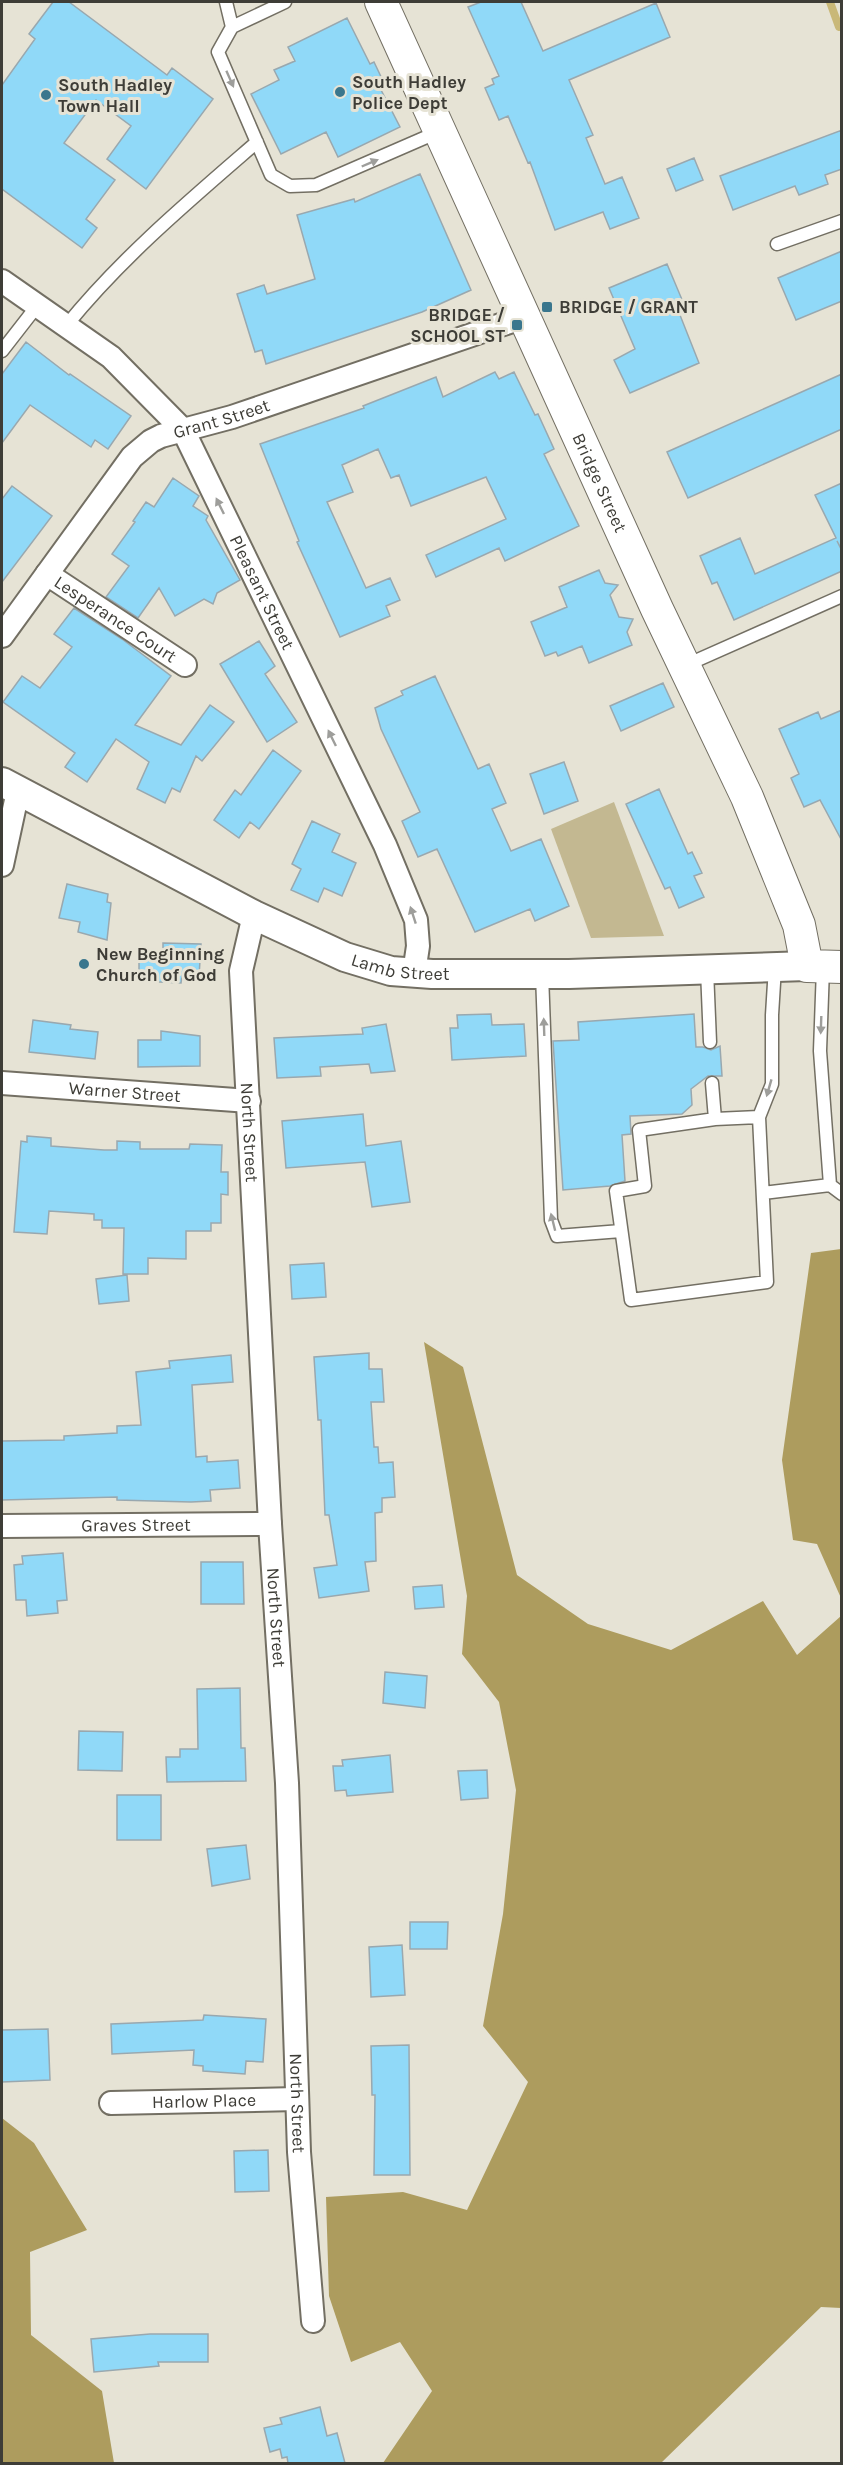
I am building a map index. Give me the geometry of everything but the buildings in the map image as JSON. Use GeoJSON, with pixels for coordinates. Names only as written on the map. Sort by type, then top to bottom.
{"type":"FeatureCollection","features":[{"type":"Feature","properties":{"kind":"main road","name":"Bridge Street"},"geometry":{"type":"LineString","coordinates":[[381,2],[684,666],[747,797],[799,925],[824,967]]}},
{"type":"Feature","properties":{"kind":"street","name":"Pleasant Street"},"geometry":{"type":"LineString","coordinates":[[2,281],[111,357],[183,430],[385,845],[416,921],[418,946],[414,973]]}},
{"type":"Feature","properties":{"kind":"street","name":"Grant Street"},"geometry":{"type":"LineString","coordinates":[[2,636],[132,457],[151,441],[232,417],[524,317]]}},
{"type":"Feature","properties":{"kind":"street","name":"Lesperance Court"},"geometry":{"type":"LineString","coordinates":[[47,574],[185,665]]}},
{"type":"Feature","properties":{"kind":"street","name":"Lamb Street"},"geometry":{"type":"LineString","coordinates":[[10,787],[254,915],[345,957],[391,971],[542,974],[824,967]]}},
{"type":"Feature","properties":{"kind":"street"},"geometry":{"type":"LineString","coordinates":[[2,866],[10,787]]}},
{"type":"Feature","properties":{"kind":"street","name":"North Street"},"geometry":{"type":"LineString","coordinates":[[254,915],[241,971],[270,1524],[287,1783],[297,2099],[303,2208],[313,2320]]}},
{"type":"Feature","properties":{"kind":"street","name":"Warner Street"},"geometry":{"type":"LineString","coordinates":[[2,1083],[249,1101]]}},
{"type":"Feature","properties":{"kind":"street","name":"Graves Street"},"geometry":{"type":"LineString","coordinates":[[2,1526],[270,1524]]}},
{"type":"Feature","properties":{"kind":"street","name":"Harlow Place"},"geometry":{"type":"LineString","coordinates":[[111,2103],[297,2099]]}},
{"type":"Feature","properties":{"kind":"lane"},"geometry":{"type":"LineString","coordinates":[[226,2],[232,27]]}},
{"type":"Feature","properties":{"kind":"lane"},"geometry":{"type":"LineString","coordinates":[[285,2],[232,27],[218,52],[271,175],[290,186],[316,185],[440,131]]}},
{"type":"Feature","properties":{"kind":"lane"},"geometry":{"type":"LineString","coordinates":[[66,326],[95,290],[136,250],[257,142]]}},
{"type":"Feature","properties":{"kind":"lane"},"geometry":{"type":"LineString","coordinates":[[777,244],[842,221]]}},
{"type":"Feature","properties":{"kind":"lane"},"geometry":{"type":"LineString","coordinates":[[2,351],[37,306]]}},
{"type":"Feature","properties":{"kind":"lane"},"geometry":{"type":"LineString","coordinates":[[684,666],[842,596]]}},
{"type":"Feature","properties":{"kind":"lane"},"geometry":{"type":"LineString","coordinates":[[759,1118],[715,1119],[639,1130],[645,1186],[616,1191],[632,1299],[767,1282],[759,1118],[772,1084],[775,967]]}},
{"type":"Feature","properties":{"kind":"lane"},"geometry":{"type":"LineString","coordinates":[[824,967],[820,1051],[830,1185]]}},
{"type":"Feature","properties":{"kind":"lane"},"geometry":{"type":"LineString","coordinates":[[707,970],[710,1042]]}},
{"type":"Feature","properties":{"kind":"lane"},"geometry":{"type":"LineString","coordinates":[[542,974],[551,1220],[557,1236],[621,1231]]}},
{"type":"Feature","properties":{"kind":"lane"},"geometry":{"type":"LineString","coordinates":[[712,1083],[715,1119]]}},
{"type":"Feature","properties":{"kind":"lane"},"geometry":{"type":"LineString","coordinates":[[763,1193],[830,1185],[842,1194]]}},
{"type":"Feature","properties":{"kind":"shaded area"},"geometry":{"type":"Polygon","coordinates":[[[614,802],[664,936],[591,938],[551,829],[614,802]]]}},
{"type":"Feature","properties":{"kind":"shaded area"},"geometry":{"type":"Polygon","coordinates":[[[842,1249],[841,1598],[817,1544],[793,1540],[782,1460],[811,1253],[842,1249]]]}},
{"type":"Feature","properties":{"kind":"shaded area"},"geometry":{"type":"Polygon","coordinates":[[[424,1342],[463,1367],[517,1575],[588,1624],[671,1650],[763,1601],[797,1655],[841,1616],[841,2308],[821,2307],[661,2463],[383,2463],[432,2391],[400,2342],[351,2362],[329,2296],[326,2197],[403,2192],[467,2210],[528,2082],[483,2026],[503,1914],[516,1790],[499,1702],[462,1654],[467,1596],[424,1342]]]}},
{"type":"Feature","properties":{"kind":"shaded area"},"geometry":{"type":"Polygon","coordinates":[[[2,2118],[34,2143],[87,2230],[30,2252],[31,2335],[102,2391],[114,2463],[2,2463],[2,2118]]]}},
{"type":"Feature","properties":{"kind":"waterway"},"geometry":{"type":"LineString","coordinates":[[830,2],[839,27]]}},
{"type":"Feature","properties":{"kind":"place","name":"South Hadley Police Dept"},"geometry":{"type":"Point","coordinates":[340,92]}},
{"type":"Feature","properties":{"kind":"place","name":"South Hadley Town Hall"},"geometry":{"type":"Point","coordinates":[46,95]}},
{"type":"Feature","properties":{"kind":"place","name":"BRIDGE / GRANT"},"geometry":{"type":"Point","coordinates":[547,307]}},
{"type":"Feature","properties":{"kind":"place","name":"BRIDGE / SCHOOL ST"},"geometry":{"type":"Point","coordinates":[517,325]}},
{"type":"Feature","properties":{"kind":"place","name":"New Beginning Church of God"},"geometry":{"type":"Point","coordinates":[84,964]}}]}
